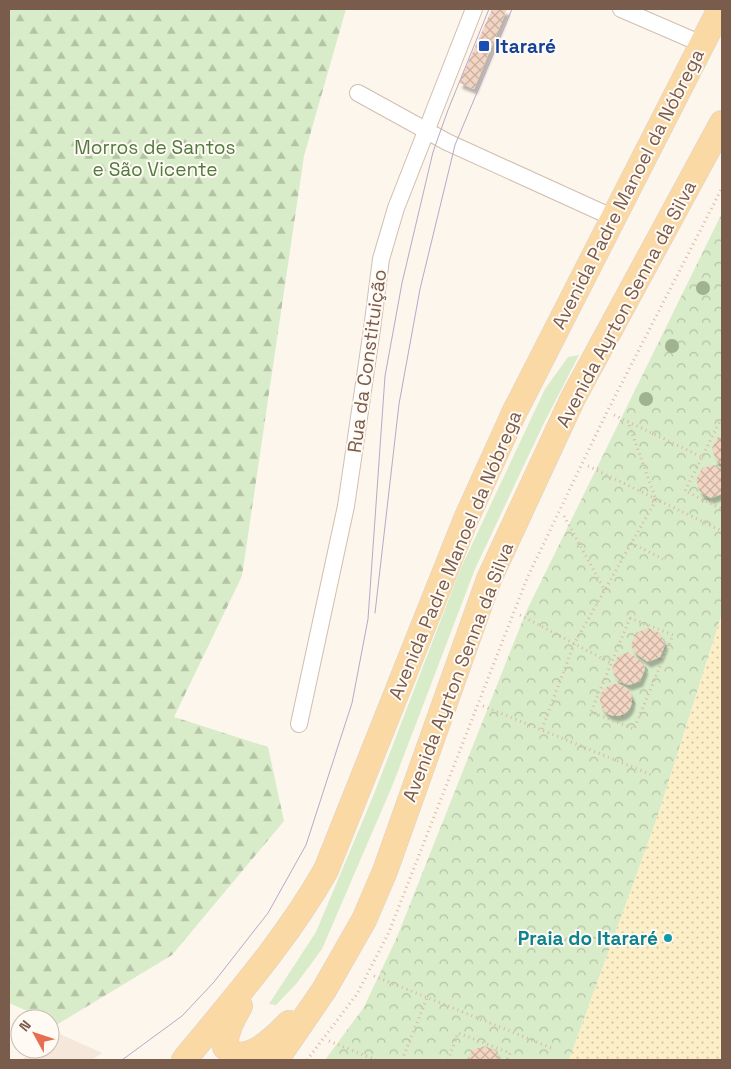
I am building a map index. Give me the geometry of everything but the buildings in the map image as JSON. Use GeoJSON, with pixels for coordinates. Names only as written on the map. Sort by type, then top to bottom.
{"type":"FeatureCollection","features":[{"type":"Feature","properties":{"kind":"main road","name":"Avenida Padre Manoel da Nóbrega"},"geometry":{"type":"LineString","coordinates":[[184,1060],[278,945],[307,904],[326,870],[466,519],[518,404],[720,9]]}},
{"type":"Feature","properties":{"kind":"main road","name":"Avenida Ayrton Senna da Silva"},"geometry":{"type":"LineString","coordinates":[[276,1060],[324,990],[364,920],[385,871],[490,578],[574,398],[722,123]]}},
{"type":"Feature","properties":{"kind":"main road"},"geometry":{"type":"LineString","coordinates":[[278,945],[230,1023],[225,1047],[229,1052],[241,1057],[255,1054],[324,990]]}},
{"type":"Feature","properties":{"kind":"street","name":"Rua da Constituição"},"geometry":{"type":"LineString","coordinates":[[299,724],[346,506],[381,260],[396,208],[474,9]]}},
{"type":"Feature","properties":{"kind":"street"},"geometry":{"type":"LineString","coordinates":[[621,9],[702,44]]}},
{"type":"Feature","properties":{"kind":"street"},"geometry":{"type":"LineString","coordinates":[[358,93],[447,142],[614,218]]}},
{"type":"Feature","properties":{"kind":"path"},"geometry":{"type":"LineString","coordinates":[[307,1060],[357,994],[389,932],[528,576],[606,414],[722,188]]}},
{"type":"Feature","properties":{"kind":"path"},"geometry":{"type":"LineString","coordinates":[[614,415],[702,457]]}},
{"type":"Feature","properties":{"kind":"path"},"geometry":{"type":"LineString","coordinates":[[722,419],[685,491],[722,509]]}},
{"type":"Feature","properties":{"kind":"path"},"geometry":{"type":"LineString","coordinates":[[542,729],[574,644],[656,500],[628,422]]}},
{"type":"Feature","properties":{"kind":"path"},"geometry":{"type":"LineString","coordinates":[[588,466],[722,531]]}},
{"type":"Feature","properties":{"kind":"path"},"geometry":{"type":"LineString","coordinates":[[564,516],[605,589]]}},
{"type":"Feature","properties":{"kind":"path"},"geometry":{"type":"LineString","coordinates":[[631,543],[664,559]]}},
{"type":"Feature","properties":{"kind":"path"},"geometry":{"type":"LineString","coordinates":[[520,615],[611,664]]}},
{"type":"Feature","properties":{"kind":"path"},"geometry":{"type":"LineString","coordinates":[[630,618],[673,635],[634,729],[592,712],[611,664],[630,618]]}},
{"type":"Feature","properties":{"kind":"path"},"geometry":{"type":"LineString","coordinates":[[483,706],[652,775]]}},
{"type":"Feature","properties":{"kind":"path"},"geometry":{"type":"LineString","coordinates":[[374,976],[554,1049]]}},
{"type":"Feature","properties":{"kind":"path"},"geometry":{"type":"LineString","coordinates":[[402,1060],[427,998]]}},
{"type":"Feature","properties":{"kind":"path"},"geometry":{"type":"LineString","coordinates":[[448,1060],[458,1033],[510,1053],[507,1060]]}},
{"type":"Feature","properties":{"kind":"path"},"geometry":{"type":"LineString","coordinates":[[329,1041],[376,1060]]}},
{"type":"Feature","properties":{"kind":"shaded area"},"geometry":{"type":"Polygon","coordinates":[[[60,1034],[102,1053],[92,1060],[21,1060],[60,1059],[60,1034]]]}},
{"type":"Feature","properties":{"kind":"green space","name":"Morros de Santos e São Vicente"},"geometry":{"type":"Polygon","coordinates":[[[9,9],[346,9],[304,156],[242,576],[174,717],[268,747],[284,821],[172,955],[60,1023],[60,1009],[23,1009],[9,1003],[9,9]]]}},
{"type":"Feature","properties":{"kind":"green space"},"geometry":{"type":"Polygon","coordinates":[[[722,213],[722,613],[658,815],[569,1060],[325,1060],[364,1007],[397,937],[526,612],[722,213]]]}},
{"type":"Feature","properties":{"kind":"green space"},"geometry":{"type":"Polygon","coordinates":[[[579,355],[543,425],[475,569],[393,784],[322,949],[297,983],[276,1005],[269,1004],[316,932],[374,794],[460,570],[545,389],[568,357],[579,355]]]}},
{"type":"Feature","properties":{"kind":"sand","name":"Praia do Itararé"},"geometry":{"type":"Polygon","coordinates":[[[722,613],[722,1060],[569,1060],[658,815],[722,613]]]}},
{"type":"Feature","properties":{"kind":"tram line"},"geometry":{"type":"LineString","coordinates":[[122,1060],[182,1016],[214,982],[268,913],[306,845],[352,703],[368,619],[385,376],[402,283],[433,152],[489,9]]}},
{"type":"Feature","properties":{"kind":"tram line"},"geometry":{"type":"LineString","coordinates":[[375,613],[399,404],[420,289],[455,145],[512,9]]}},
{"type":"Feature","properties":{"kind":"place","name":"Itararé"},"geometry":{"type":"Point","coordinates":[484,46]}},
{"type":"Feature","properties":{"kind":"place","name":"Praia do Itararé"},"geometry":{"type":"Point","coordinates":[668,938]}}]}
